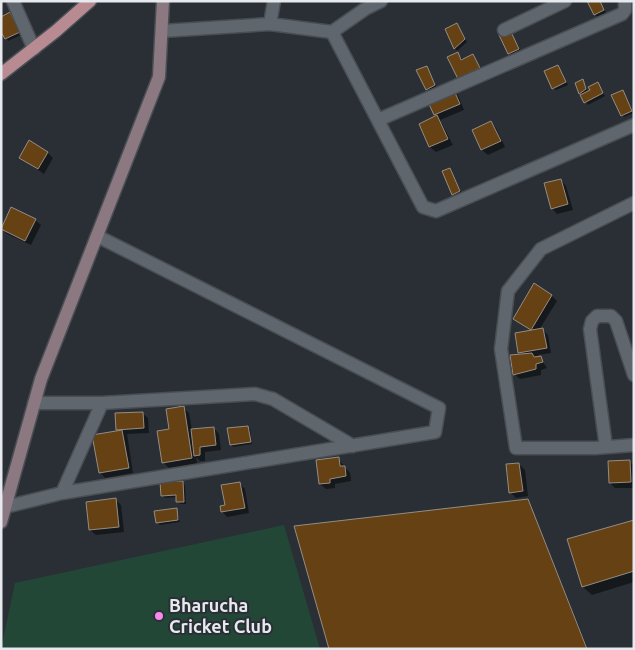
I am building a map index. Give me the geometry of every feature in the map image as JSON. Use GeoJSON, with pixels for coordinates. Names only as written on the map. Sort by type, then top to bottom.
{"type":"FeatureCollection","features":[{"type":"Feature","properties":{"kind":"main road"},"geometry":{"type":"LineString","coordinates":[[1,74],[34,49],[90,1]]}},
{"type":"Feature","properties":{"kind":"main road"},"geometry":{"type":"LineString","coordinates":[[1,522],[41,379],[159,76],[163,1]]}},
{"type":"Feature","properties":{"kind":"street"},"geometry":{"type":"LineString","coordinates":[[13,1],[34,49]]}},
{"type":"Feature","properties":{"kind":"street"},"geometry":{"type":"LineString","coordinates":[[270,24],[274,1]]}},
{"type":"Feature","properties":{"kind":"street"},"geometry":{"type":"LineString","coordinates":[[162,31],[270,24],[332,32],[365,9],[381,1]]}},
{"type":"Feature","properties":{"kind":"street"},"geometry":{"type":"LineString","coordinates":[[504,30],[565,1]]}},
{"type":"Feature","properties":{"kind":"street"},"geometry":{"type":"LineString","coordinates":[[378,120],[622,14],[628,6]]}},
{"type":"Feature","properties":{"kind":"street"},"geometry":{"type":"LineString","coordinates":[[332,32],[423,207],[436,210],[634,125]]}},
{"type":"Feature","properties":{"kind":"street"},"geometry":{"type":"LineString","coordinates":[[634,202],[541,249],[508,290],[501,349],[516,448],[634,445]]}},
{"type":"Feature","properties":{"kind":"street"},"geometry":{"type":"LineString","coordinates":[[5,507],[62,492],[435,432],[439,408],[97,236]]}},
{"type":"Feature","properties":{"kind":"street"},"geometry":{"type":"LineString","coordinates":[[606,447],[590,329],[592,321],[597,316],[611,316],[616,320],[634,375]]}},
{"type":"Feature","properties":{"kind":"street"},"geometry":{"type":"LineString","coordinates":[[34,403],[102,403],[264,395],[353,446]]}},
{"type":"Feature","properties":{"kind":"street"},"geometry":{"type":"LineString","coordinates":[[62,492],[102,403]]}},
{"type":"Feature","properties":{"kind":"green space","name":"Bharucha Cricket Club"},"geometry":{"type":"Polygon","coordinates":[[[284,525],[320,649],[1,649],[15,583],[284,525]]]}},
{"type":"Feature","properties":{"kind":"building"},"geometry":{"type":"Polygon","coordinates":[[[587,1],[600,1],[604,10],[594,15],[587,1]]]}},
{"type":"Feature","properties":{"kind":"building"},"geometry":{"type":"Polygon","coordinates":[[[10,12],[20,32],[5,39],[1,32],[1,17],[10,12]]]}},
{"type":"Feature","properties":{"kind":"building"},"geometry":{"type":"Polygon","coordinates":[[[457,23],[465,39],[454,49],[445,29],[457,23]]]}},
{"type":"Feature","properties":{"kind":"building"},"geometry":{"type":"Polygon","coordinates":[[[508,31],[512,34],[519,49],[508,54],[499,35],[508,31]]]}},
{"type":"Feature","properties":{"kind":"building"},"geometry":{"type":"Polygon","coordinates":[[[458,52],[461,60],[473,54],[480,68],[458,79],[447,57],[458,52]]]}},
{"type":"Feature","properties":{"kind":"building"},"geometry":{"type":"Polygon","coordinates":[[[558,65],[566,82],[552,89],[544,71],[558,65]]]}},
{"type":"Feature","properties":{"kind":"building"},"geometry":{"type":"Polygon","coordinates":[[[427,66],[435,85],[426,90],[416,70],[427,66]]]}},
{"type":"Feature","properties":{"kind":"building"},"geometry":{"type":"Polygon","coordinates":[[[583,79],[586,89],[579,94],[575,83],[583,79]]]}},
{"type":"Feature","properties":{"kind":"building"},"geometry":{"type":"Polygon","coordinates":[[[598,82],[603,93],[584,103],[580,95],[590,90],[588,87],[598,82]]]}},
{"type":"Feature","properties":{"kind":"building"},"geometry":{"type":"Polygon","coordinates":[[[453,88],[460,104],[434,115],[428,102],[453,88]]]}},
{"type":"Feature","properties":{"kind":"building"},"geometry":{"type":"Polygon","coordinates":[[[623,90],[632,111],[621,116],[611,95],[623,90]]]}},
{"type":"Feature","properties":{"kind":"building"},"geometry":{"type":"Polygon","coordinates":[[[437,115],[448,139],[429,147],[419,124],[437,115]]]}},
{"type":"Feature","properties":{"kind":"building"},"geometry":{"type":"Polygon","coordinates":[[[491,121],[501,141],[481,150],[472,130],[491,121]]]}},
{"type":"Feature","properties":{"kind":"building"},"geometry":{"type":"Polygon","coordinates":[[[29,140],[48,152],[38,169],[19,158],[29,140]]]}},
{"type":"Feature","properties":{"kind":"building"},"geometry":{"type":"Polygon","coordinates":[[[450,168],[460,191],[452,195],[442,171],[450,168]]]}},
{"type":"Feature","properties":{"kind":"building"},"geometry":{"type":"Polygon","coordinates":[[[561,179],[568,204],[551,209],[544,183],[561,179]]]}},
{"type":"Feature","properties":{"kind":"building"},"geometry":{"type":"Polygon","coordinates":[[[11,207],[36,219],[25,241],[1,229],[11,207]]]}},
{"type":"Feature","properties":{"kind":"building"},"geometry":{"type":"Polygon","coordinates":[[[534,283],[552,295],[531,330],[513,319],[534,283]]]}},
{"type":"Feature","properties":{"kind":"building"},"geometry":{"type":"Polygon","coordinates":[[[543,328],[547,348],[518,353],[515,333],[543,328]]]}},
{"type":"Feature","properties":{"kind":"building"},"geometry":{"type":"Polygon","coordinates":[[[532,353],[534,357],[541,356],[543,362],[536,364],[536,369],[513,375],[510,355],[532,353]]]}},
{"type":"Feature","properties":{"kind":"building"},"geometry":{"type":"Polygon","coordinates":[[[184,406],[192,458],[162,463],[157,431],[169,429],[166,409],[184,406]]]}},
{"type":"Feature","properties":{"kind":"building"},"geometry":{"type":"Polygon","coordinates":[[[143,412],[144,428],[116,430],[115,413],[143,412]]]}},
{"type":"Feature","properties":{"kind":"building"},"geometry":{"type":"Polygon","coordinates":[[[248,426],[251,442],[230,445],[227,428],[248,426]]]}},
{"type":"Feature","properties":{"kind":"building"},"geometry":{"type":"Polygon","coordinates":[[[214,427],[216,445],[200,447],[200,455],[194,456],[191,429],[214,427]]]}},
{"type":"Feature","properties":{"kind":"building"},"geometry":{"type":"Polygon","coordinates":[[[122,430],[129,468],[99,473],[92,435],[122,430]]]}},
{"type":"Feature","properties":{"kind":"building"},"geometry":{"type":"Polygon","coordinates":[[[339,457],[340,466],[345,466],[346,476],[330,479],[330,483],[319,484],[316,460],[339,457]]]}},
{"type":"Feature","properties":{"kind":"building"},"geometry":{"type":"Polygon","coordinates":[[[630,460],[631,482],[609,483],[608,461],[630,460]]]}},
{"type":"Feature","properties":{"kind":"building"},"geometry":{"type":"Polygon","coordinates":[[[519,463],[523,491],[509,493],[506,464],[519,463]]]}},
{"type":"Feature","properties":{"kind":"building"},"geometry":{"type":"Polygon","coordinates":[[[183,481],[184,502],[176,502],[176,495],[161,496],[160,482],[183,481]]]}},
{"type":"Feature","properties":{"kind":"building"},"geometry":{"type":"Polygon","coordinates":[[[240,482],[245,508],[221,512],[220,506],[225,505],[221,485],[240,482]]]}},
{"type":"Feature","properties":{"kind":"building"},"geometry":{"type":"Polygon","coordinates":[[[116,498],[119,527],[89,530],[86,502],[116,498]]]}},
{"type":"Feature","properties":{"kind":"building"},"geometry":{"type":"Polygon","coordinates":[[[528,499],[587,649],[329,649],[294,526],[528,499]]]}},
{"type":"Feature","properties":{"kind":"building"},"geometry":{"type":"Polygon","coordinates":[[[177,508],[178,520],[156,523],[154,511],[177,508]]]}},
{"type":"Feature","properties":{"kind":"building"},"geometry":{"type":"Polygon","coordinates":[[[634,520],[634,571],[582,587],[567,539],[634,520]]]}},
{"type":"Feature","properties":{"kind":"place","name":"Bharucha Cricket Club"},"geometry":{"type":"Point","coordinates":[159,616]}}]}
